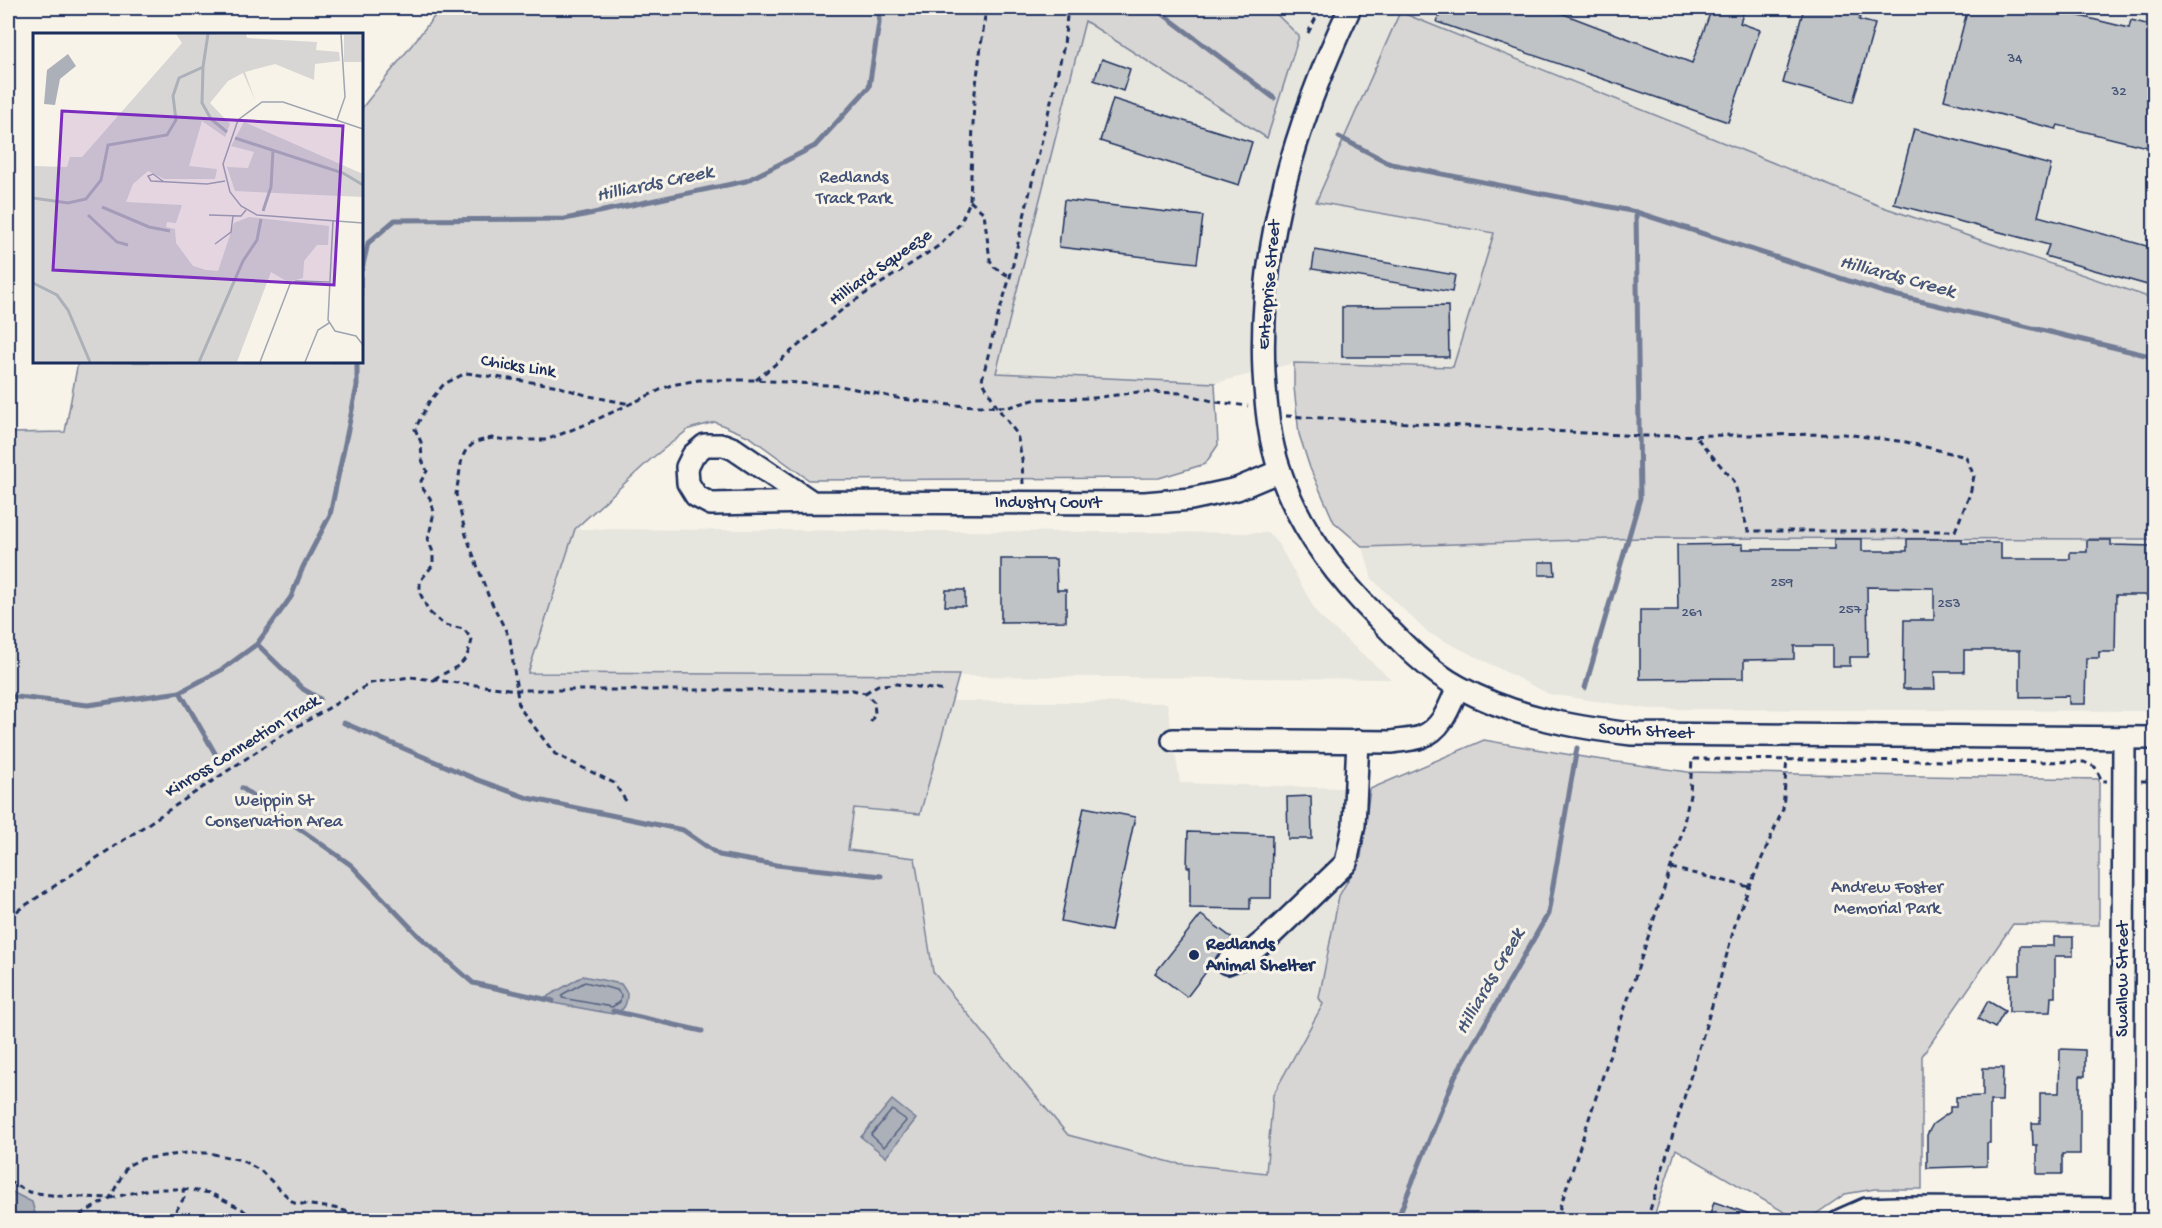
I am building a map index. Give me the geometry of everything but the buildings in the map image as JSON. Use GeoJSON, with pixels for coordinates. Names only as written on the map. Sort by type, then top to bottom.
{"type":"FeatureCollection","features":[{"type":"Feature","properties":{"kind":"street","name":"Enterprise Street"},"geometry":{"type":"LineString","coordinates":[[1350,8],[1311,96],[1280,198],[1272,243],[1263,339],[1266,415],[1280,471],[1304,524],[1356,596],[1415,655],[1458,687]]}},
{"type":"Feature","properties":{"kind":"street","name":"Industry Court"},"geometry":{"type":"LineString","coordinates":[[812,502],[735,449],[724,445],[705,445],[693,455],[687,467],[688,483],[696,496],[711,504],[1145,503],[1191,499],[1237,489],[1280,471]]}},
{"type":"Feature","properties":{"kind":"street","name":"South Street"},"geometry":{"type":"LineString","coordinates":[[1458,687],[1542,720],[1584,729],[1632,734],[2154,738]]}},
{"type":"Feature","properties":{"kind":"street"},"geometry":{"type":"LineString","coordinates":[[1173,740],[1392,741],[1422,737],[1436,728],[1446,714],[1458,687]]}},
{"type":"Feature","properties":{"kind":"street","name":"Swallow Street"},"geometry":{"type":"LineString","coordinates":[[2122,1215],[2124,738]]}},
{"type":"Feature","properties":{"kind":"street"},"geometry":{"type":"LineString","coordinates":[[1227,963],[1246,956],[1270,936],[1346,863],[1354,825],[1358,741]]}},
{"type":"Feature","properties":{"kind":"street"},"geometry":{"type":"LineString","coordinates":[[1841,1221],[1866,1209],[2122,1215]]}},
{"type":"Feature","properties":{"kind":"path","name":"Hilliard Squeeze"},"geometry":{"type":"LineString","coordinates":[[756,380],[848,305],[940,246],[960,224],[970,201],[974,100],[986,8]]}},
{"type":"Feature","properties":{"kind":"path"},"geometry":{"type":"LineString","coordinates":[[1023,504],[1022,459],[1017,434],[997,407],[982,380],[1010,277],[1064,45],[1067,16],[1065,8]]}},
{"type":"Feature","properties":{"kind":"path"},"geometry":{"type":"LineString","coordinates":[[1308,33],[1321,8]]}},
{"type":"Feature","properties":{"kind":"path"},"geometry":{"type":"LineString","coordinates":[[970,201],[984,213],[990,260],[994,267],[1010,277]]}},
{"type":"Feature","properties":{"kind":"path","name":"Chicks Link"},"geometry":{"type":"LineString","coordinates":[[433,680],[462,665],[469,653],[472,640],[464,629],[444,625],[429,612],[420,593],[420,581],[433,565],[433,552],[428,540],[434,512],[430,498],[420,481],[427,471],[422,460],[422,442],[415,429],[429,402],[444,384],[466,373],[554,385],[589,396],[632,404]]}},
{"type":"Feature","properties":{"kind":"path"},"geometry":{"type":"LineString","coordinates":[[626,801],[614,783],[555,754],[519,707],[510,639],[488,595],[466,535],[456,494],[462,458],[466,450],[475,442],[492,438],[546,440],[671,385],[699,380],[756,380],[841,386],[902,399],[997,407],[1009,407],[1037,399],[1094,398],[1138,392],[1182,393],[1216,402],[1246,405],[1266,415],[1639,436],[1844,434],[1906,442],[1966,457],[1974,476],[1970,494],[1955,531],[1748,531],[1734,481],[1695,436]]}},
{"type":"Feature","properties":{"kind":"path","name":"Kinross Connection Track"},"geometry":{"type":"LineString","coordinates":[[8,917],[271,742],[371,683],[410,677],[517,690],[853,690],[865,693]]}},
{"type":"Feature","properties":{"kind":"path"},"geometry":{"type":"LineString","coordinates":[[869,726],[875,713],[874,702],[865,693],[878,685],[896,684],[946,691]]}},
{"type":"Feature","properties":{"kind":"path"},"geometry":{"type":"LineString","coordinates":[[1647,1221],[1738,914],[1783,809],[1788,735]]}},
{"type":"Feature","properties":{"kind":"path"},"geometry":{"type":"LineString","coordinates":[[1556,1221],[1681,836],[1690,795],[1692,759],[2084,762],[2095,767],[2102,781],[2148,781],[2154,772]]}},
{"type":"Feature","properties":{"kind":"path"},"geometry":{"type":"LineString","coordinates":[[1670,868],[1750,887]]}},
{"type":"Feature","properties":{"kind":"path"},"geometry":{"type":"LineString","coordinates":[[71,1221],[110,1198],[127,1166],[141,1159],[163,1155],[208,1154],[241,1160],[261,1171],[294,1203],[334,1208],[368,1217],[370,1221]]}},
{"type":"Feature","properties":{"kind":"path"},"geometry":{"type":"LineString","coordinates":[[8,1181],[29,1192],[60,1196],[110,1198],[150,1189],[183,1189],[210,1193],[242,1209],[254,1221]]}},
{"type":"Feature","properties":{"kind":"path"},"geometry":{"type":"LineString","coordinates":[[170,1221],[184,1198],[183,1189]]}},
{"type":"Feature","properties":{"kind":"shaded area"},"geometry":{"type":"Polygon","coordinates":[[[1270,8],[2154,8],[2154,299],[1880,206],[1316,202],[1495,232],[1453,367],[1294,363],[1215,383],[996,373],[1085,20],[1267,138],[1299,36],[1270,8]]]}},
{"type":"Feature","properties":{"kind":"shaded area"},"geometry":{"type":"Polygon","coordinates":[[[575,529],[1268,533],[1279,545],[1318,615],[1391,679],[528,673],[575,529]]]}},
{"type":"Feature","properties":{"kind":"shaded area"},"geometry":{"type":"Polygon","coordinates":[[[1642,538],[2154,539],[2154,711],[1649,709],[1549,694],[1427,632],[1372,579],[1363,547],[1642,538]]]}},
{"type":"Feature","properties":{"kind":"shaded area"},"geometry":{"type":"Polygon","coordinates":[[[952,701],[1167,703],[1180,783],[1370,789],[1361,857],[1339,896],[1319,997],[1323,1004],[1273,1095],[1266,1173],[1174,1163],[1068,1135],[933,972],[915,858],[848,850],[854,808],[920,814],[952,701]]]}},
{"type":"Feature","properties":{"kind":"green space"},"geometry":{"type":"Polygon","coordinates":[[[441,8],[1270,8],[1299,36],[1267,138],[1085,21],[996,373],[1215,383],[1218,445],[1205,464],[1159,478],[809,480],[750,437],[715,422],[689,429],[651,459],[575,529],[528,673],[959,675],[920,814],[854,808],[848,850],[915,858],[933,972],[1068,1135],[1174,1163],[1266,1173],[1273,1095],[1323,1004],[1319,998],[1339,896],[1361,857],[1370,789],[1484,740],[1688,772],[2099,779],[2099,925],[2013,924],[1922,1056],[1922,1189],[1875,1189],[1845,1194],[1810,1220],[1798,1220],[1676,1149],[1653,1220],[8,1220],[8,433],[65,432],[78,363],[363,363],[363,107],[441,8]]]}},
{"type":"Feature","properties":{"kind":"green space"},"geometry":{"type":"Polygon","coordinates":[[[1400,12],[1880,206],[2154,299],[2154,539],[1642,538],[1363,547],[1334,522],[1310,468],[1299,434],[1294,363],[1453,367],[1494,233],[1316,202],[1400,12]]]}},
{"type":"Feature","properties":{"kind":"water"},"geometry":{"type":"Polygon","coordinates":[[[583,976],[621,984],[627,993],[626,1001],[620,1011],[613,1014],[546,1000],[548,996],[583,976]]]}},
{"type":"Feature","properties":{"kind":"water"},"geometry":{"type":"Polygon","coordinates":[[[892,1100],[916,1119],[886,1157],[861,1137],[892,1100]]]}},
{"type":"Feature","properties":{"kind":"water"},"geometry":{"type":"Polygon","coordinates":[[[8,1190],[32,1202],[36,1217],[34,1220],[8,1220],[8,1190]]]}},
{"type":"Feature","properties":{"kind":"waterway","name":"Hilliards Creek"},"geometry":{"type":"LineString","coordinates":[[363,265],[368,243],[395,220],[565,219],[746,181],[815,146],[869,87],[879,23],[879,8]]}},
{"type":"Feature","properties":{"kind":"waterway","name":"Hilliards Creek"},"geometry":{"type":"LineString","coordinates":[[1155,8],[1274,98]]}},
{"type":"Feature","properties":{"kind":"waterway","name":"Hilliards Creek"},"geometry":{"type":"LineString","coordinates":[[1339,137],[1391,164],[1636,212],[1886,293],[2154,357]]}},
{"type":"Feature","properties":{"kind":"waterway","name":"Hilliards Creek"},"geometry":{"type":"LineString","coordinates":[[1585,688],[1640,498],[1636,212]]}},
{"type":"Feature","properties":{"kind":"waterway","name":"Hilliards Creek"},"geometry":{"type":"LineString","coordinates":[[8,696],[88,705],[180,692],[223,669],[257,644],[291,597],[303,567],[330,515],[357,386],[357,363]]}},
{"type":"Feature","properties":{"kind":"waterway"},"geometry":{"type":"LineString","coordinates":[[257,644],[303,689],[320,699]]}},
{"type":"Feature","properties":{"kind":"waterway"},"geometry":{"type":"LineString","coordinates":[[180,692],[216,755]]}},
{"type":"Feature","properties":{"kind":"waterway"},"geometry":{"type":"LineString","coordinates":[[344,723],[478,780],[528,798],[683,830],[719,855],[776,865],[881,876]]}},
{"type":"Feature","properties":{"kind":"waterway","name":"Hilliards Creek"},"geometry":{"type":"LineString","coordinates":[[1397,1220],[1455,1076],[1548,914],[1577,748]]}},
{"type":"Feature","properties":{"kind":"waterway"},"geometry":{"type":"LineString","coordinates":[[242,788],[351,865],[417,934],[473,983],[553,1001]]}},
{"type":"Feature","properties":{"kind":"waterway"},"geometry":{"type":"LineString","coordinates":[[613,1011],[702,1031]]}},
{"type":"Feature","properties":{"kind":"place","name":"Redlands Animal Shelter"},"geometry":{"type":"Point","coordinates":[1194,955]}},
{"type":"Feature","properties":{"kind":"park label","name":"Redlands Track Park"},"geometry":{"type":"Point","coordinates":[854,188]}},
{"type":"Feature","properties":{"kind":"park label","name":"Weippin St Conservation Area"},"geometry":{"type":"Point","coordinates":[274,811]}},
{"type":"Feature","properties":{"kind":"park label","name":"Andrew Foster Memorial Park"},"geometry":{"type":"Point","coordinates":[1887,898]}}]}
